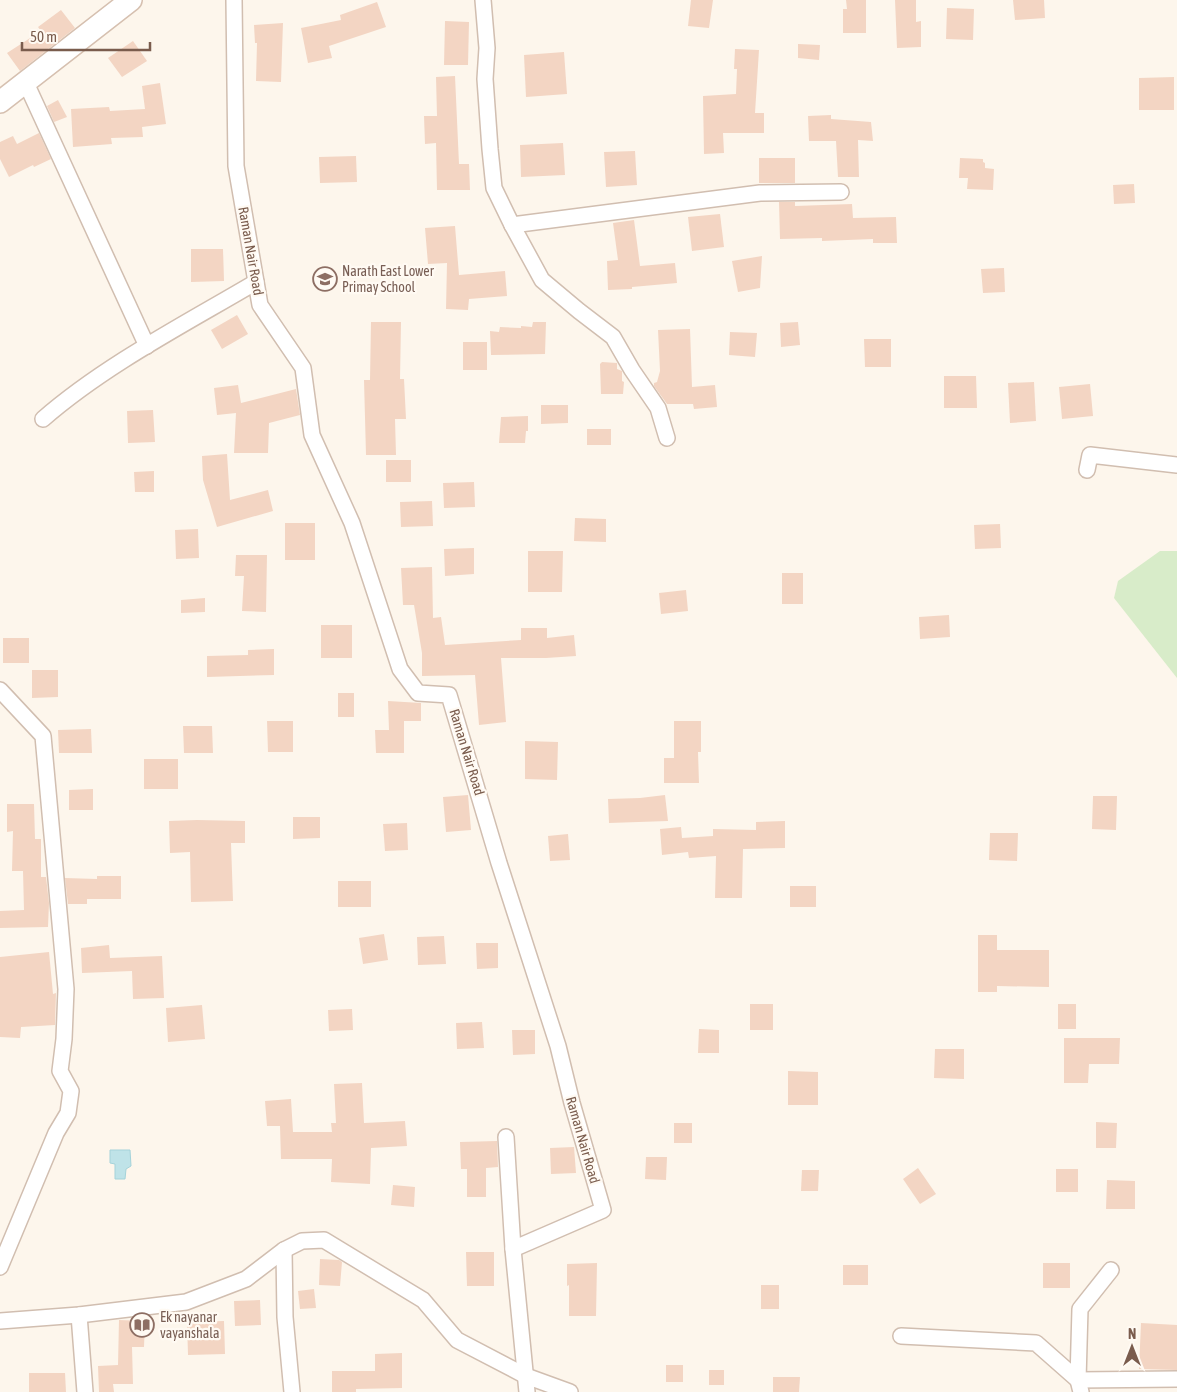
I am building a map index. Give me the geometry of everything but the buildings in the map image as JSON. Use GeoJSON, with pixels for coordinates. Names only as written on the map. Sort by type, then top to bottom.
{"type":"FeatureCollection","features":[{"type":"Feature","properties":{"kind":"main road"},"geometry":{"type":"LineString","coordinates":[[0,102],[131,0]]}},
{"type":"Feature","properties":{"kind":"street","name":"Raman Nair Road"},"geometry":{"type":"LineString","coordinates":[[234,0],[236,166],[260,305],[302,368],[312,435],[352,522],[400,669],[418,693],[449,694],[558,1046],[572,1103],[603,1210],[513,1249]]}},
{"type":"Feature","properties":{"kind":"street"},"geometry":{"type":"LineString","coordinates":[[484,0],[488,48],[486,79],[494,188],[542,280],[579,312],[613,337],[632,370],[658,408],[667,438]]}},
{"type":"Feature","properties":{"kind":"street"},"geometry":{"type":"LineString","coordinates":[[26,82],[147,346]]}},
{"type":"Feature","properties":{"kind":"street"},"geometry":{"type":"LineString","coordinates":[[512,225],[760,193],[841,192]]}},
{"type":"Feature","properties":{"kind":"street"},"geometry":{"type":"LineString","coordinates":[[43,419],[67,398],[147,346],[256,282]]}},
{"type":"Feature","properties":{"kind":"street"},"geometry":{"type":"LineString","coordinates":[[1087,470],[1090,455],[1177,465]]}},
{"type":"Feature","properties":{"kind":"street"},"geometry":{"type":"LineString","coordinates":[[0,690],[43,736],[66,989],[64,1039],[60,1071],[71,1091],[68,1113],[56,1133],[0,1267]]}},
{"type":"Feature","properties":{"kind":"street"},"geometry":{"type":"LineString","coordinates":[[506,1137],[513,1249],[527,1392]]}},
{"type":"Feature","properties":{"kind":"street"},"geometry":{"type":"LineString","coordinates":[[0,1321],[79,1315],[186,1302],[246,1279],[284,1250],[302,1241],[324,1240],[423,1300],[457,1340],[526,1376],[570,1392]]}},
{"type":"Feature","properties":{"kind":"street"},"geometry":{"type":"LineString","coordinates":[[284,1250],[285,1317],[292,1392]]}},
{"type":"Feature","properties":{"kind":"street"},"geometry":{"type":"LineString","coordinates":[[1080,1386],[1080,1309],[1111,1270]]}},
{"type":"Feature","properties":{"kind":"street"},"geometry":{"type":"LineString","coordinates":[[79,1315],[85,1392]]}},
{"type":"Feature","properties":{"kind":"street"},"geometry":{"type":"LineString","coordinates":[[901,1336],[1036,1343],[1080,1386],[1177,1379]]}},
{"type":"Feature","properties":{"kind":"green space"},"geometry":{"type":"Polygon","coordinates":[[[1160,551],[1177,551],[1177,678],[1114,598],[1118,581],[1160,551]]]}},
{"type":"Feature","properties":{"kind":"water"},"geometry":{"type":"Polygon","coordinates":[[[110,1150],[130,1150],[131,1166],[126,1169],[125,1179],[115,1179],[115,1164],[110,1163],[110,1150]]]}},
{"type":"Feature","properties":{"kind":"place","name":"Narath East Lower Primay School"},"geometry":{"type":"Point","coordinates":[325,279]}},
{"type":"Feature","properties":{"kind":"place","name":"Ek nayanar vayanshala"},"geometry":{"type":"Point","coordinates":[142,1325]}}]}
